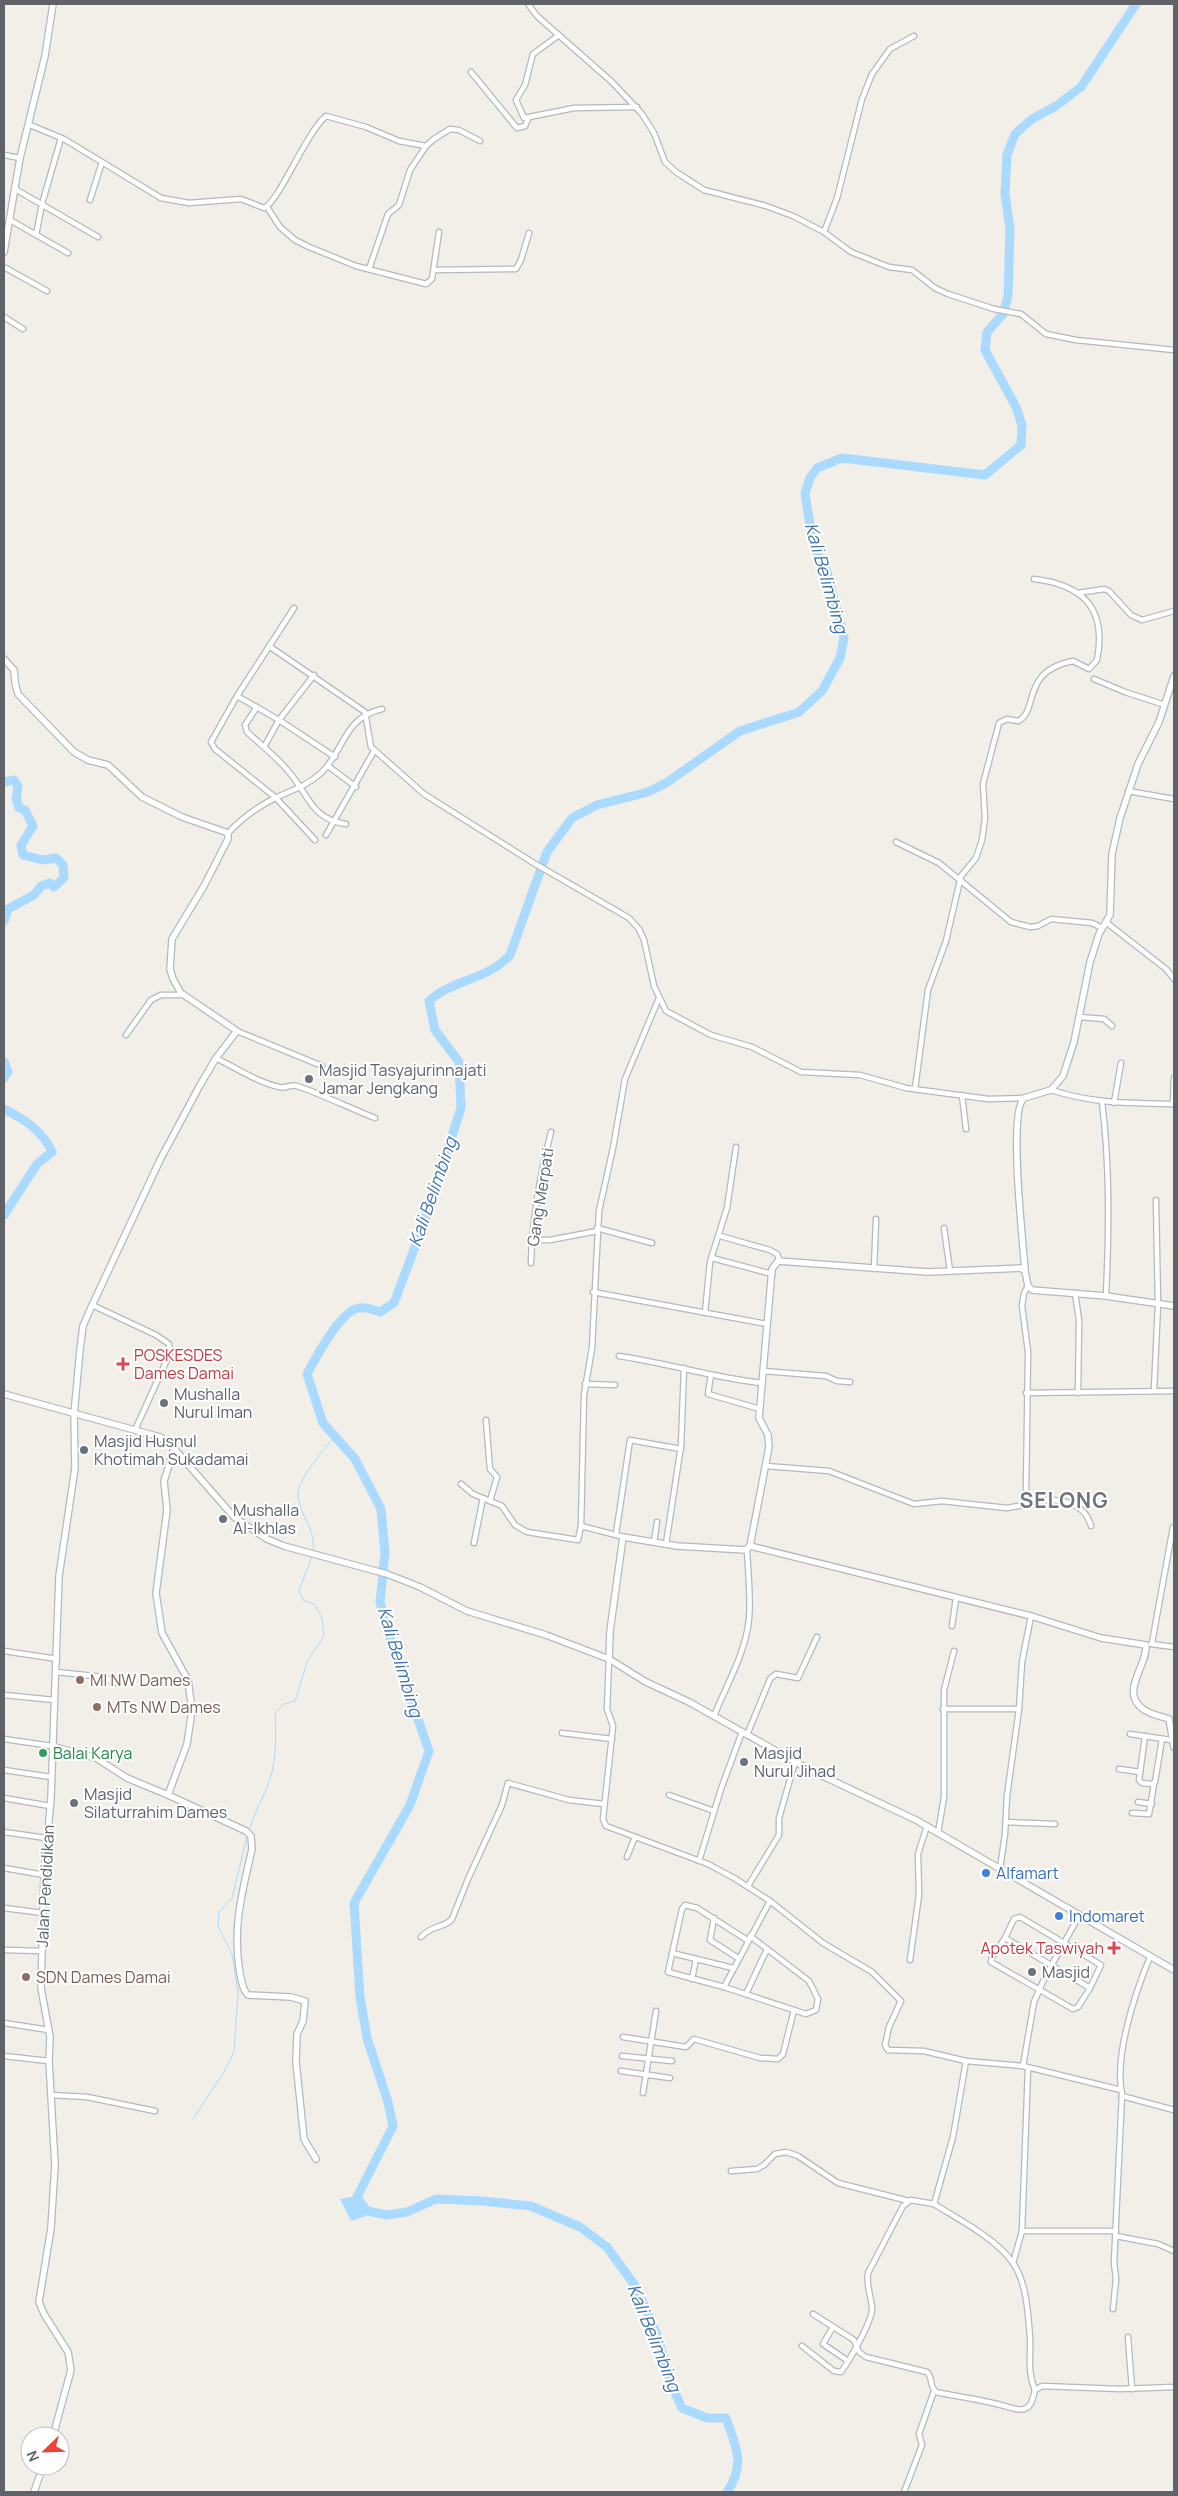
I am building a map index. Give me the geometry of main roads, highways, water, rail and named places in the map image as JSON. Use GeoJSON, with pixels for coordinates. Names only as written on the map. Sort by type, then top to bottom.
{"type":"FeatureCollection","features":[{"type":"Feature","properties":{"kind":"water"},"geometry":{"type":"Polygon","coordinates":[[[355,2196],[366,2216],[351,2221],[340,2199],[355,2196]]]}},
{"type":"Feature","properties":{"kind":"waterway","name":"Kali Belimbing"},"geometry":{"type":"LineString","coordinates":[[727,2492],[733,2482],[738,2464],[736,2447],[726,2418],[707,2418],[682,2408],[672,2386],[657,2335],[636,2287],[607,2247],[580,2227],[531,2206],[436,2199],[407,2212],[387,2215],[367,2211],[357,2197],[393,2126],[388,2102],[367,2038],[360,1997],[354,1903],[410,1805],[429,1751],[389,1636],[380,1602],[385,1553],[381,1509],[355,1459],[323,1423],[307,1374],[330,1335],[345,1316],[353,1310],[360,1308],[380,1312],[394,1303],[423,1225],[461,1108],[459,1062],[435,1030],[429,1001],[449,988],[491,970],[510,955],[547,852],[572,818],[597,805],[648,792],[666,783],[740,731],[799,712],[822,691],[840,658],[844,638],[827,572],[816,551],[809,519],[805,493],[810,478],[817,468],[842,458],[985,475],[1021,445],[1022,425],[1016,407],[985,350],[987,332],[1003,314],[1008,296],[1010,229],[1005,194],[1007,155],[1015,134],[1032,119],[1056,106],[1081,87],[1136,4]]}},
{"type":"Feature","properties":{"kind":"waterway"},"geometry":{"type":"LineString","coordinates":[[4,782],[14,780],[18,786],[16,799],[19,808],[25,810],[33,826],[21,845],[23,855],[43,860],[56,858],[63,865],[64,878],[54,887],[50,883],[41,886],[34,895],[8,909],[4,921]]}},
{"type":"Feature","properties":{"kind":"waterway"},"geometry":{"type":"LineString","coordinates":[[4,1062],[8,1072],[4,1078]]}},
{"type":"Feature","properties":{"kind":"waterway"},"geometry":{"type":"LineString","coordinates":[[4,1109],[32,1126],[44,1138],[52,1152],[37,1164],[4,1215]]}},
{"type":"Feature","properties":{"kind":"waterway"},"geometry":{"type":"LineString","coordinates":[[313,1552],[313,1537],[300,1505],[298,1493],[308,1471],[335,1435]]}},
{"type":"Feature","properties":{"kind":"waterway"},"geometry":{"type":"LineString","coordinates":[[249,1831],[273,1769],[276,1741],[275,1713],[284,1704],[295,1701],[308,1660],[324,1636],[322,1618],[314,1604],[304,1601],[299,1591],[312,1556]]}},
{"type":"Feature","properties":{"kind":"waterway"},"geometry":{"type":"LineString","coordinates":[[193,2119],[224,2072],[234,2052],[238,1993],[232,1954],[218,1926],[219,1912],[232,1898],[247,1837]]}},
{"type":"Feature","properties":{"kind":"place","name":"Masjid Tasyajurinnajati Jamar Jengkang"},"geometry":{"type":"Point","coordinates":[309,1079]}},
{"type":"Feature","properties":{"kind":"place","name":"POSKESDES Dames Damai"},"geometry":{"type":"Point","coordinates":[123,1364]}},
{"type":"Feature","properties":{"kind":"place","name":"Mushalla Nurul Iman"},"geometry":{"type":"Point","coordinates":[164,1403]}},
{"type":"Feature","properties":{"kind":"place","name":"Masjid Husnul Khotimah Sukadamai"},"geometry":{"type":"Point","coordinates":[84,1450]}},
{"type":"Feature","properties":{"kind":"place","name":"Mushalla Al-Ikhlas"},"geometry":{"type":"Point","coordinates":[223,1519]}},
{"type":"Feature","properties":{"kind":"place","name":"MI NW Dames"},"geometry":{"type":"Point","coordinates":[80,1680]}},
{"type":"Feature","properties":{"kind":"place","name":"MTs NW Dames"},"geometry":{"type":"Point","coordinates":[97,1707]}},
{"type":"Feature","properties":{"kind":"place","name":"Balai Karya"},"geometry":{"type":"Point","coordinates":[43,1753]}},
{"type":"Feature","properties":{"kind":"place","name":"Masjid Nurul Jihad"},"geometry":{"type":"Point","coordinates":[744,1762]}},
{"type":"Feature","properties":{"kind":"place","name":"Masjid Silaturrahim Dames"},"geometry":{"type":"Point","coordinates":[74,1803]}},
{"type":"Feature","properties":{"kind":"place","name":"Alfamart"},"geometry":{"type":"Point","coordinates":[986,1873]}},
{"type":"Feature","properties":{"kind":"place","name":"Indomaret"},"geometry":{"type":"Point","coordinates":[1059,1916]}},
{"type":"Feature","properties":{"kind":"place","name":"Apotek Taswiyah"},"geometry":{"type":"Point","coordinates":[1114,1948]}},
{"type":"Feature","properties":{"kind":"place","name":"Masjid"},"geometry":{"type":"Point","coordinates":[1032,1972]}},
{"type":"Feature","properties":{"kind":"place","name":"SDN Dames Damai"},"geometry":{"type":"Point","coordinates":[26,1977]}},
{"type":"Feature","properties":{"kind":"district","name":"SELONG"},"geometry":{"type":"Point","coordinates":[1064,1501]}}]}
